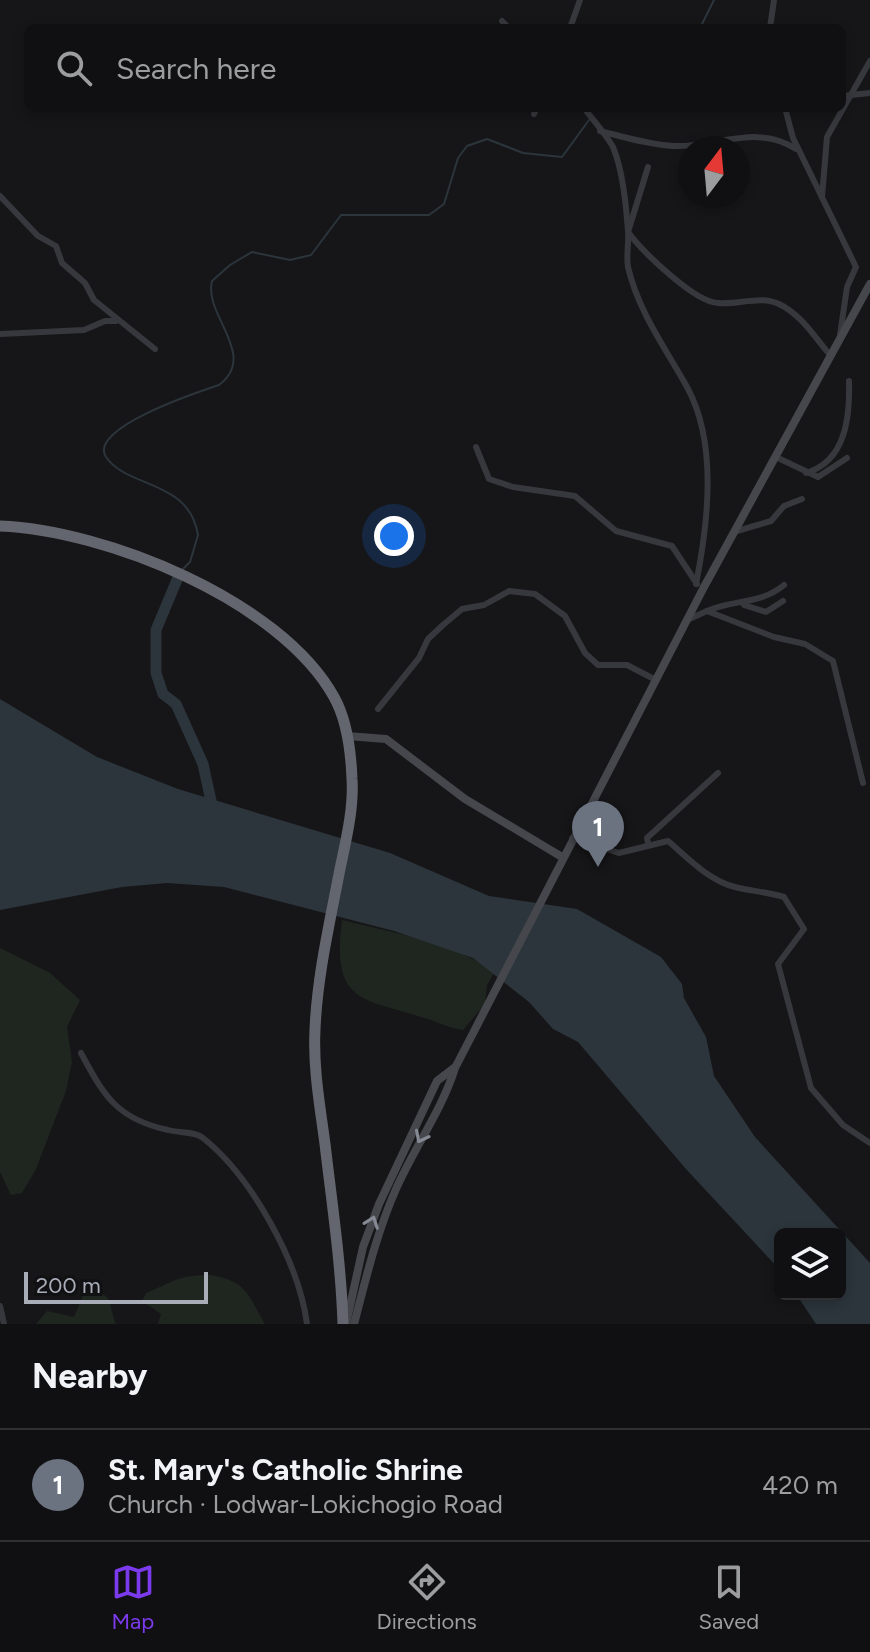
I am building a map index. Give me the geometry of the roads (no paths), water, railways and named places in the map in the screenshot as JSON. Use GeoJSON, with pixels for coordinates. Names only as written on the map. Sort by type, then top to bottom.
{"type":"FeatureCollection","features":[{"type":"Feature","properties":{"kind":"highway"},"geometry":{"type":"LineString","coordinates":[[0,526],[45,530],[96,543],[196,582],[243,608],[288,644],[334,697],[347,736],[352,781],[348,827],[325,944],[315,1030],[316,1075],[334,1213],[344,1324]]}},
{"type":"Feature","properties":{"kind":"main road"},"geometry":{"type":"LineString","coordinates":[[354,1324],[372,1253],[395,1190],[449,1087],[455,1068],[687,620],[700,586],[737,531],[870,284]]}},
{"type":"Feature","properties":{"kind":"main road"},"geometry":{"type":"LineString","coordinates":[[347,736],[386,739],[465,799],[562,857]]}},
{"type":"Feature","properties":{"kind":"main road"},"geometry":{"type":"LineString","coordinates":[[344,1324],[363,1247],[379,1204],[437,1081],[455,1068]]}},
{"type":"Feature","properties":{"kind":"street"},"geometry":{"type":"LineString","coordinates":[[571,24],[580,0]]}},
{"type":"Feature","properties":{"kind":"street"},"geometry":{"type":"LineString","coordinates":[[771,24],[774,0]]}},
{"type":"Feature","properties":{"kind":"street"},"geometry":{"type":"LineString","coordinates":[[502,21],[505,24]]}},
{"type":"Feature","properties":{"kind":"street"},"geometry":{"type":"LineString","coordinates":[[846,95],[870,61]]}},
{"type":"Feature","properties":{"kind":"street"},"geometry":{"type":"LineString","coordinates":[[846,96],[870,93]]}},
{"type":"Feature","properties":{"kind":"street"},"geometry":{"type":"LineString","coordinates":[[587,112],[612,145],[617,159],[628,232],[628,266],[633,280],[652,327],[688,390],[703,430],[706,450],[700,586]]}},
{"type":"Feature","properties":{"kind":"street"},"geometry":{"type":"LineString","coordinates":[[786,112],[799,151],[856,267],[847,287],[840,335]]}},
{"type":"Feature","properties":{"kind":"street"},"geometry":{"type":"LineString","coordinates":[[822,197],[827,137],[838,112]]}},
{"type":"Feature","properties":{"kind":"street"},"geometry":{"type":"LineString","coordinates":[[600,131],[674,146],[742,136],[778,140],[799,151]]}},
{"type":"Feature","properties":{"kind":"street"},"geometry":{"type":"LineString","coordinates":[[628,232],[648,167]]}},
{"type":"Feature","properties":{"kind":"street"},"geometry":{"type":"LineString","coordinates":[[0,196],[38,236],[56,246],[62,263],[85,283],[94,300],[116,321],[155,349]]}},
{"type":"Feature","properties":{"kind":"street"},"geometry":{"type":"LineString","coordinates":[[628,232],[643,252],[674,280],[715,304],[765,301],[786,308],[808,327],[831,356]]}},
{"type":"Feature","properties":{"kind":"street"},"geometry":{"type":"LineString","coordinates":[[1,334],[84,330],[105,321],[116,321]]}},
{"type":"Feature","properties":{"kind":"street"},"geometry":{"type":"LineString","coordinates":[[806,473],[827,465],[844,440],[849,381]]}},
{"type":"Feature","properties":{"kind":"street"},"geometry":{"type":"LineString","coordinates":[[476,447],[489,479],[513,487],[575,496],[616,531],[672,546],[700,586]]}},
{"type":"Feature","properties":{"kind":"street"},"geometry":{"type":"LineString","coordinates":[[778,458],[806,473],[822,475],[847,458]]}},
{"type":"Feature","properties":{"kind":"street"},"geometry":{"type":"LineString","coordinates":[[737,531],[771,521],[784,506],[802,499]]}},
{"type":"Feature","properties":{"kind":"street"},"geometry":{"type":"LineString","coordinates":[[741,604],[763,598],[784,585]]}},
{"type":"Feature","properties":{"kind":"street"},"geometry":{"type":"LineString","coordinates":[[378,709],[443,625],[462,609],[484,605],[509,591],[535,594],[557,609],[565,616],[585,653],[598,665],[627,665],[656,680]]}},
{"type":"Feature","properties":{"kind":"street"},"geometry":{"type":"LineString","coordinates":[[687,620],[724,603],[741,604],[766,612],[783,601]]}},
{"type":"Feature","properties":{"kind":"street"},"geometry":{"type":"LineString","coordinates":[[707,611],[774,637],[805,644],[833,661],[863,783]]}},
{"type":"Feature","properties":{"kind":"street"},"geometry":{"type":"LineString","coordinates":[[648,843],[647,838],[718,773]]}},
{"type":"Feature","properties":{"kind":"street"},"geometry":{"type":"LineString","coordinates":[[572,838],[619,853],[648,843],[668,841],[702,871],[734,887],[755,888],[784,897],[804,929],[778,964],[811,1088],[843,1125],[870,1143]]}},
{"type":"Feature","properties":{"kind":"street"},"geometry":{"type":"LineString","coordinates":[[81,1053],[104,1095],[135,1122],[201,1135],[234,1171],[264,1213],[295,1276],[307,1324]]}},
{"type":"Feature","properties":{"kind":"street"},"geometry":{"type":"LineString","coordinates":[[0,1306],[4,1324]]}},
{"type":"Feature","properties":{"kind":"waterway"},"geometry":{"type":"LineString","coordinates":[[702,24],[714,0]]}},
{"type":"Feature","properties":{"kind":"waterway"},"geometry":{"type":"LineString","coordinates":[[183,569],[190,562],[198,535],[192,517],[171,494],[116,467],[106,457],[105,446],[113,434],[129,423],[170,403],[219,385],[230,373],[234,361],[232,348],[211,294],[212,281],[252,252],[290,260],[311,255],[341,215],[429,215],[444,204],[458,158],[467,146],[487,139],[523,153],[562,157],[589,120]]}},
{"type":"Feature","properties":{"kind":"waterway"},"geometry":{"type":"LineString","coordinates":[[179,575],[156,630],[156,673],[163,694],[176,704],[203,764],[213,810]]}},
{"type":"Feature","properties":{"kind":"place","name":"St. Mary's Catholic Shrine"},"geometry":{"type":"Point","coordinates":[598,867]}}]}
